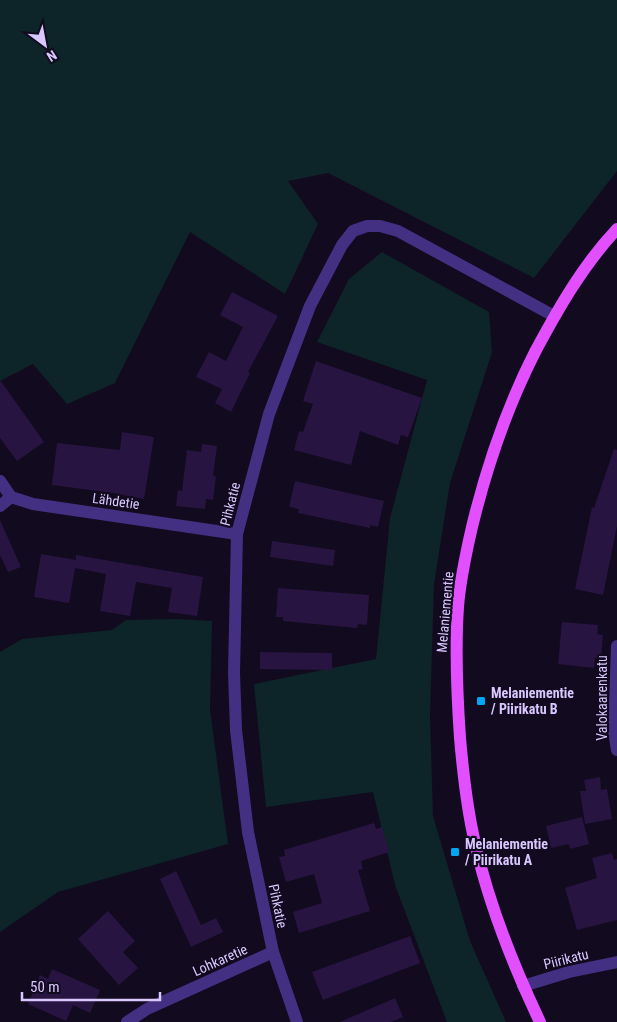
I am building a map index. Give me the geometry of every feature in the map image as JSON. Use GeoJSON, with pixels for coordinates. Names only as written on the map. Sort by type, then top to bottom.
{"type":"FeatureCollection","features":[{"type":"Feature","properties":{"kind":"main road","name":"Melaniementie"},"geometry":{"type":"LineString","coordinates":[[540,1022],[523,986],[491,900],[474,842],[463,769],[457,703],[456,652],[458,614],[466,554],[482,483],[508,407],[554,316],[583,273],[617,229]]}},
{"type":"Feature","properties":{"kind":"street","name":"Pihkatie"},"geometry":{"type":"LineString","coordinates":[[297,1022],[273,952],[248,832],[236,730],[234,673],[237,534],[269,414],[306,316],[342,244],[352,231],[367,226],[380,226],[398,231],[554,316]]}},
{"type":"Feature","properties":{"kind":"street"},"geometry":{"type":"LineString","coordinates":[[0,481],[11,497],[0,506]]}},
{"type":"Feature","properties":{"kind":"street","name":"Lähdetie"},"geometry":{"type":"LineString","coordinates":[[11,497],[33,504],[237,534]]}},
{"type":"Feature","properties":{"kind":"street","name":"Valokaarenkatu"},"geometry":{"type":"LineString","coordinates":[[617,646],[614,732],[617,750]]}},
{"type":"Feature","properties":{"kind":"street","name":"Lohkaretie"},"geometry":{"type":"LineString","coordinates":[[126,1022],[147,1009],[273,952]]}},
{"type":"Feature","properties":{"kind":"street","name":"Piirikatu"},"geometry":{"type":"LineString","coordinates":[[523,986],[568,972],[617,962]]}},
{"type":"Feature","properties":{"kind":"green space"},"geometry":{"type":"Polygon","coordinates":[[[0,0],[617,0],[617,171],[534,278],[328,173],[288,181],[318,224],[285,294],[190,232],[115,383],[67,404],[33,364],[0,381],[0,0]]]}},
{"type":"Feature","properties":{"kind":"green space"},"geometry":{"type":"Polygon","coordinates":[[[382,252],[489,312],[492,352],[450,483],[434,584],[430,715],[433,816],[470,941],[506,1022],[447,1022],[395,885],[373,792],[266,807],[254,684],[376,659],[390,518],[427,380],[317,342],[349,279],[382,252]]]}},
{"type":"Feature","properties":{"kind":"green space"},"geometry":{"type":"Polygon","coordinates":[[[176,619],[212,621],[210,710],[228,844],[58,892],[0,932],[0,652],[22,639],[112,630],[126,620],[176,619]]]}},
{"type":"Feature","properties":{"kind":"building"},"geometry":{"type":"Polygon","coordinates":[[[232,292],[278,316],[248,372],[250,373],[231,412],[215,403],[222,389],[196,377],[209,352],[226,361],[243,327],[220,315],[232,292]]]}},
{"type":"Feature","properties":{"kind":"building"},"geometry":{"type":"Polygon","coordinates":[[[316,361],[422,398],[408,437],[401,435],[398,445],[360,431],[351,465],[294,450],[299,431],[303,432],[313,404],[303,401],[316,361]]]}},
{"type":"Feature","properties":{"kind":"building"},"geometry":{"type":"Polygon","coordinates":[[[0,380],[44,442],[17,461],[0,438],[0,380]]]}},
{"type":"Feature","properties":{"kind":"building"},"geometry":{"type":"Polygon","coordinates":[[[122,432],[154,437],[144,499],[52,485],[57,443],[120,450],[122,432]]]}},
{"type":"Feature","properties":{"kind":"building"},"geometry":{"type":"Polygon","coordinates":[[[202,444],[217,446],[213,476],[216,476],[213,500],[206,499],[205,509],[176,506],[178,490],[182,491],[187,450],[201,452],[202,444]]]}},
{"type":"Feature","properties":{"kind":"building"},"geometry":{"type":"Polygon","coordinates":[[[614,449],[617,450],[617,526],[603,595],[575,589],[592,507],[594,508],[614,449]]]}},
{"type":"Feature","properties":{"kind":"building"},"geometry":{"type":"Polygon","coordinates":[[[295,481],[384,501],[378,527],[370,525],[370,528],[298,513],[299,509],[289,507],[295,481]]]}},
{"type":"Feature","properties":{"kind":"building"},"geometry":{"type":"Polygon","coordinates":[[[0,520],[21,567],[8,572],[0,555],[0,520]]]}},
{"type":"Feature","properties":{"kind":"building"},"geometry":{"type":"Polygon","coordinates":[[[272,541],[335,550],[333,566],[270,557],[272,541]]]}},
{"type":"Feature","properties":{"kind":"building"},"geometry":{"type":"Polygon","coordinates":[[[41,554],[76,560],[76,555],[203,577],[197,616],[168,612],[172,588],[136,582],[130,616],[100,611],[106,574],[75,568],[69,603],[34,597],[41,554]]]}},
{"type":"Feature","properties":{"kind":"building"},"geometry":{"type":"Polygon","coordinates":[[[278,588],[369,595],[367,625],[358,624],[357,628],[283,621],[283,617],[276,617],[278,588]]]}},
{"type":"Feature","properties":{"kind":"building"},"geometry":{"type":"Polygon","coordinates":[[[562,622],[598,625],[597,634],[603,635],[601,659],[595,658],[594,668],[558,664],[562,622]]]}},
{"type":"Feature","properties":{"kind":"building"},"geometry":{"type":"Polygon","coordinates":[[[260,652],[332,653],[332,670],[260,669],[260,652]]]}},
{"type":"Feature","properties":{"kind":"building"},"geometry":{"type":"Polygon","coordinates":[[[600,777],[601,790],[607,789],[612,819],[585,824],[580,791],[586,791],[584,780],[600,777]]]}},
{"type":"Feature","properties":{"kind":"building"},"geometry":{"type":"Polygon","coordinates":[[[582,817],[589,844],[570,849],[569,844],[551,848],[546,826],[582,817]]]}},
{"type":"Feature","properties":{"kind":"building"},"geometry":{"type":"Polygon","coordinates":[[[374,823],[376,829],[382,827],[389,852],[361,861],[363,869],[358,870],[370,911],[299,933],[293,912],[322,903],[314,874],[286,882],[279,857],[285,856],[284,850],[374,823]]]}},
{"type":"Feature","properties":{"kind":"building"},"geometry":{"type":"Polygon","coordinates":[[[612,853],[614,860],[617,859],[617,920],[577,930],[565,888],[597,878],[592,858],[612,853]]]}},
{"type":"Feature","properties":{"kind":"building"},"geometry":{"type":"Polygon","coordinates":[[[176,871],[201,925],[216,918],[223,932],[191,947],[160,879],[176,871]]]}},
{"type":"Feature","properties":{"kind":"building"},"geometry":{"type":"Polygon","coordinates":[[[108,911],[135,941],[123,952],[138,968],[119,985],[78,939],[108,911]]]}},
{"type":"Feature","properties":{"kind":"building"},"geometry":{"type":"Polygon","coordinates":[[[410,936],[420,963],[323,1000],[312,972],[410,936]]]}},
{"type":"Feature","properties":{"kind":"building"},"geometry":{"type":"Polygon","coordinates":[[[52,969],[100,990],[90,1013],[73,1005],[66,1021],[28,1004],[40,975],[48,979],[52,969]]]}},
{"type":"Feature","properties":{"kind":"building"},"geometry":{"type":"Polygon","coordinates":[[[395,998],[403,1017],[391,1022],[340,1022],[395,998]]]}},
{"type":"Feature","properties":{"kind":"place","name":"Melaniementie / Piirikatu B"},"geometry":{"type":"Point","coordinates":[481,701]}},
{"type":"Feature","properties":{"kind":"place","name":"Melaniementie / Piirikatu A"},"geometry":{"type":"Point","coordinates":[455,852]}}]}
